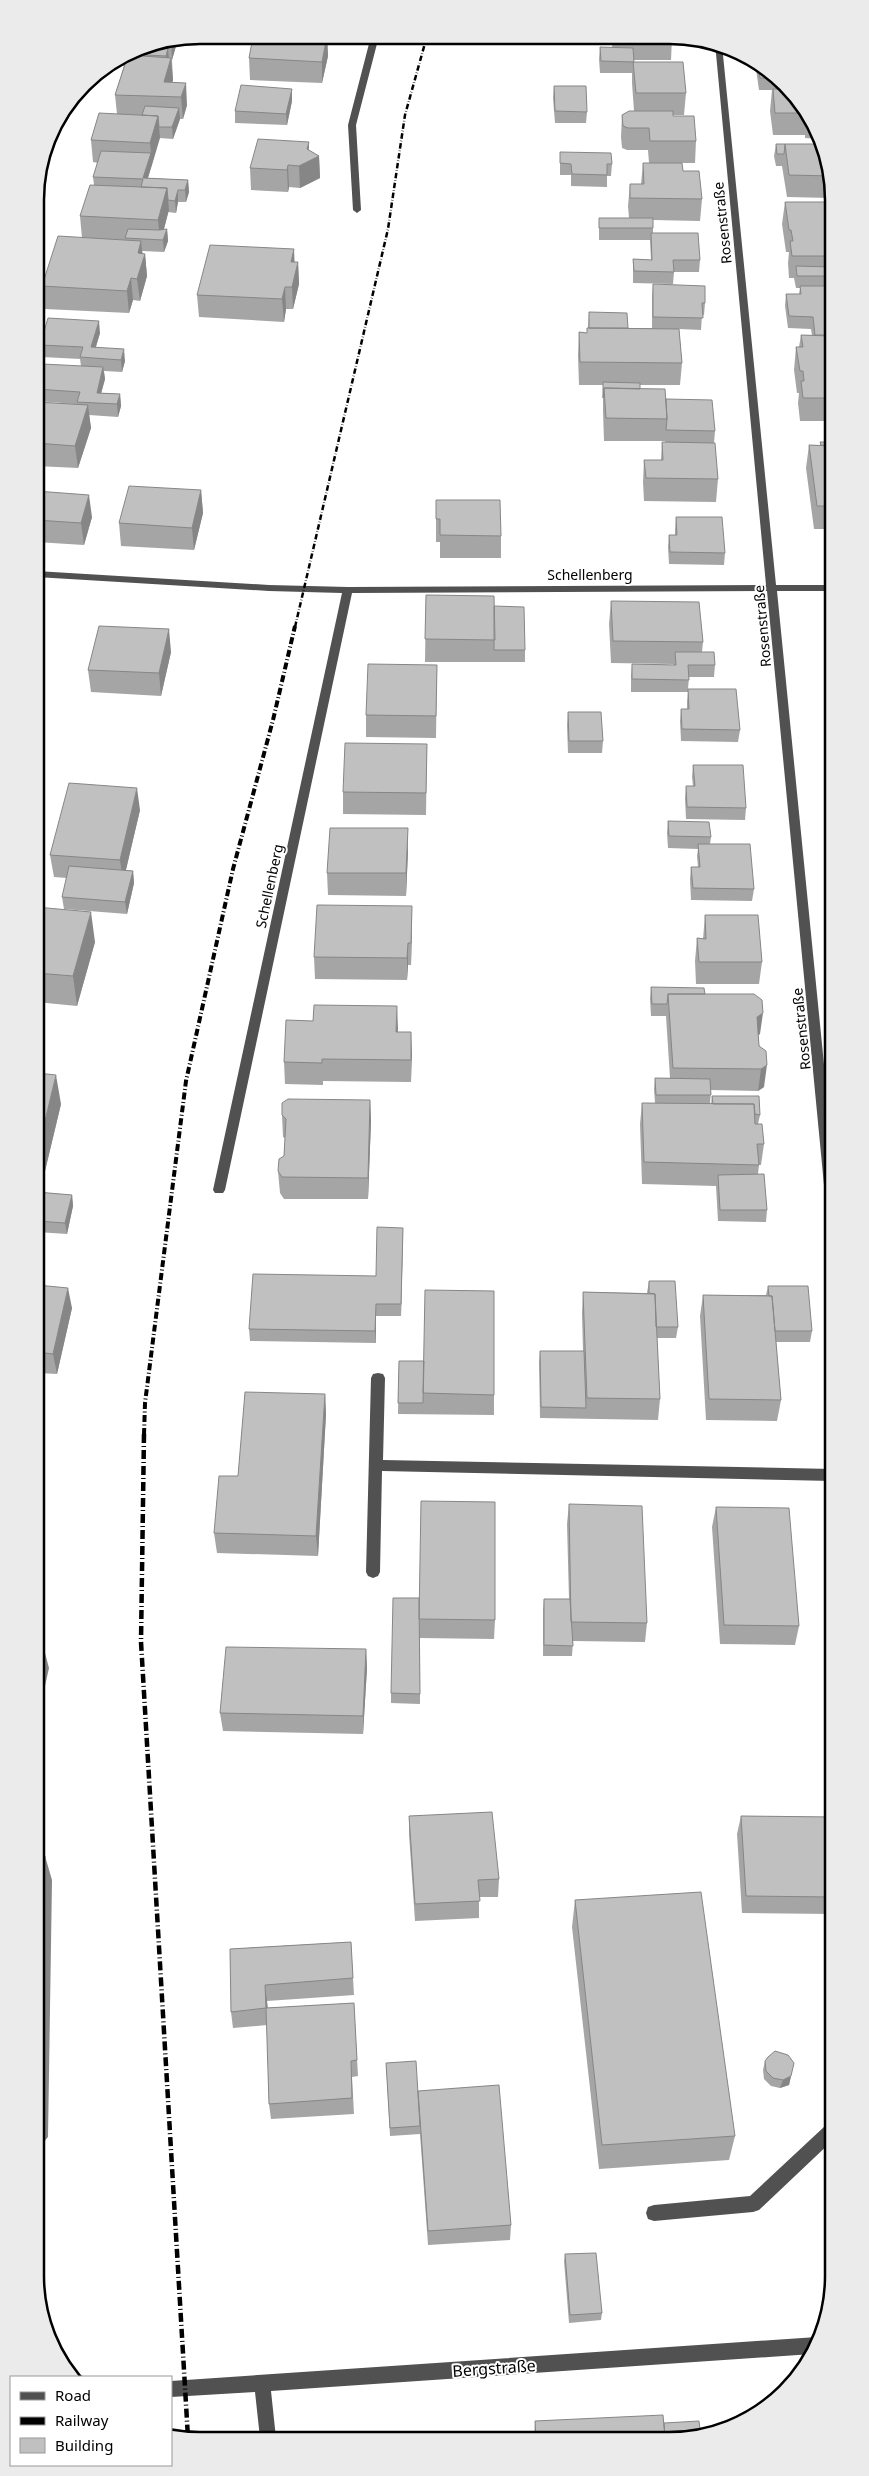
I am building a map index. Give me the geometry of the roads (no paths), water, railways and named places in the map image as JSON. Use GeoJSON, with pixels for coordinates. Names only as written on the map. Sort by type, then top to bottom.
{"type":"FeatureCollection","features":[{"type":"Feature","properties":{"kind":"street"},"geometry":{"type":"LineString","coordinates":[[357,210],[352,125],[373,44]]}},
{"type":"Feature","properties":{"kind":"street","name":"Rosenstraße"},"geometry":{"type":"LineString","coordinates":[[719,52],[825,1134]]}},
{"type":"Feature","properties":{"kind":"street","name":"Schellenberg"},"geometry":{"type":"LineString","coordinates":[[44,574],[269,588],[348,590],[825,588]]}},
{"type":"Feature","properties":{"kind":"street","name":"Schellenberg"},"geometry":{"type":"LineString","coordinates":[[220,1190],[348,590]]}},
{"type":"Feature","properties":{"kind":"street"},"geometry":{"type":"LineString","coordinates":[[373,1572],[378,1378]]}},
{"type":"Feature","properties":{"kind":"street"},"geometry":{"type":"LineString","coordinates":[[375,1465],[825,1475]]}},
{"type":"Feature","properties":{"kind":"street"},"geometry":{"type":"LineString","coordinates":[[654,2213],[753,2204],[825,2138]]}},
{"type":"Feature","properties":{"kind":"street","name":"Bergstraße"},"geometry":{"type":"LineString","coordinates":[[172,2389],[808,2347]]}},
{"type":"Feature","properties":{"kind":"street"},"geometry":{"type":"LineString","coordinates":[[262,2383],[267,2432]]}},
{"type":"Feature","properties":{"kind":"railway"},"geometry":{"type":"LineString","coordinates":[[295,627],[388,229],[405,115],[425,44]]}},
{"type":"Feature","properties":{"kind":"railway"},"geometry":{"type":"LineString","coordinates":[[144,1435],[145,1403],[186,1081],[233,869],[273,720],[295,626]]}},
{"type":"Feature","properties":{"kind":"railway"},"geometry":{"type":"LineString","coordinates":[[144,1434],[141,1642],[188,2432]]}}]}
